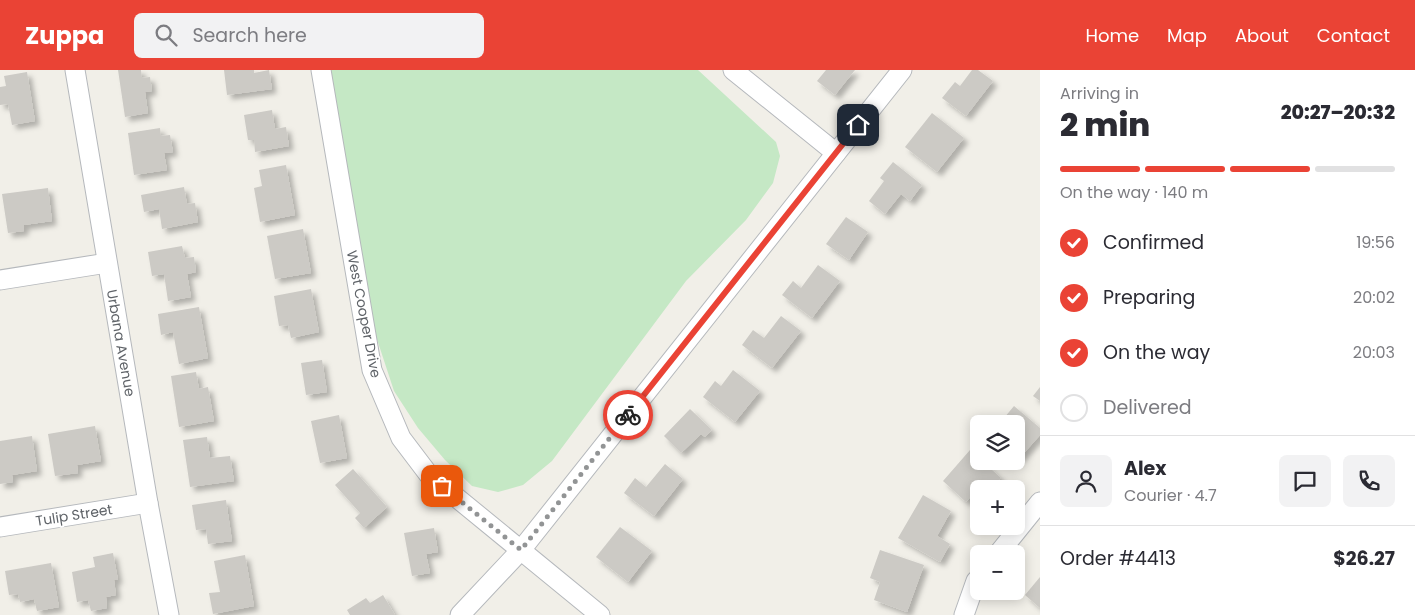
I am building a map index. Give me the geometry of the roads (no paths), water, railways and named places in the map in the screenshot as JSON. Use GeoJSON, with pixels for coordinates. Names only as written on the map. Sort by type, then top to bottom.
{"type":"FeatureCollection","features":[{"type":"Feature","properties":{"kind":"street","name":"Urbana Avenue"},"geometry":{"type":"LineString","coordinates":[[75,70],[148,503],[169,615]]}},
{"type":"Feature","properties":{"kind":"street","name":"West Cooper Drive"},"geometry":{"type":"LineString","coordinates":[[321,70],[372,370],[401,438],[429,475],[600,615]]}},
{"type":"Feature","properties":{"kind":"street"},"geometry":{"type":"LineString","coordinates":[[733,70],[836,153]]}},
{"type":"Feature","properties":{"kind":"street"},"geometry":{"type":"LineString","coordinates":[[460,615],[521,550],[902,70]]}},
{"type":"Feature","properties":{"kind":"street"},"geometry":{"type":"LineString","coordinates":[[0,280],[107,263]]}},
{"type":"Feature","properties":{"kind":"street"},"geometry":{"type":"LineString","coordinates":[[1005,545],[1040,502]]}},
{"type":"Feature","properties":{"kind":"street","name":"Tulip Street"},"geometry":{"type":"LineString","coordinates":[[0,527],[148,503]]}},
{"type":"Feature","properties":{"kind":"street"},"geometry":{"type":"LineString","coordinates":[[964,615],[970,598]]}}]}
